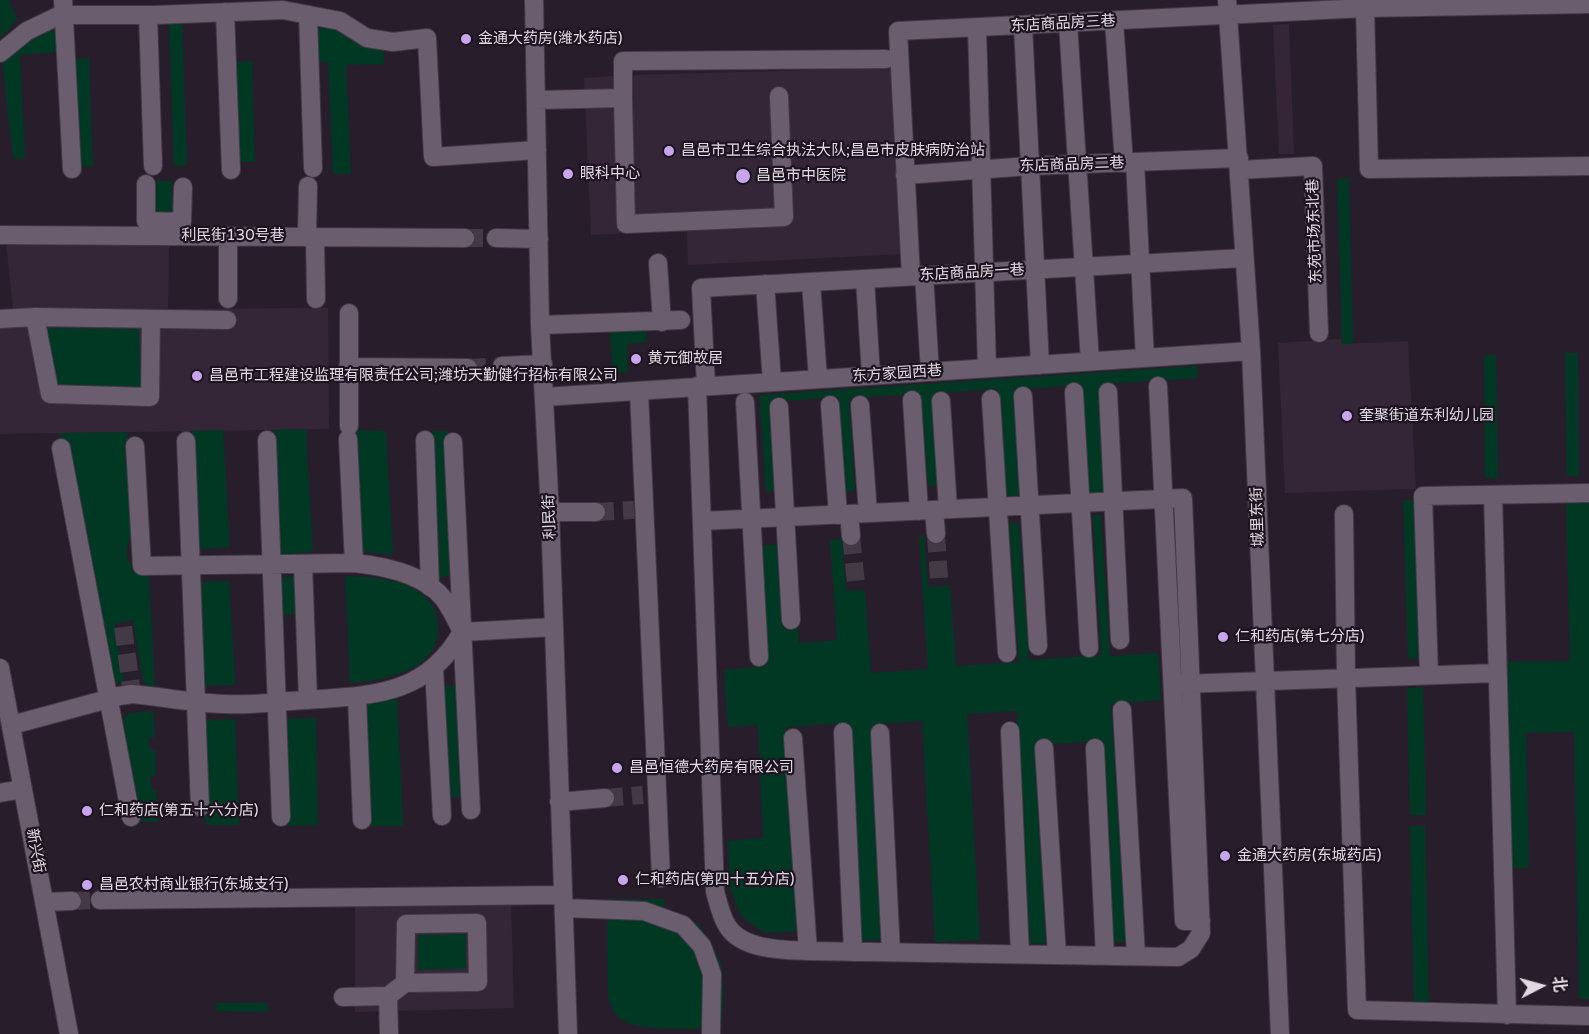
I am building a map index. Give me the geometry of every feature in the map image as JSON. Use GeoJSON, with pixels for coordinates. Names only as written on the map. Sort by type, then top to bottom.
{"type":"FeatureCollection","features":[{"type":"Feature","properties":{"kind":"street","name":"利民街"},"geometry":{"type":"LineString","coordinates":[[534,0],[540,325],[550,512],[568,1034]]}},
{"type":"Feature","properties":{"kind":"street","name":"东店商品房三巷"},"geometry":{"type":"LineString","coordinates":[[905,175],[898,31],[1114,21],[1228,8],[1589,4]]}},
{"type":"Feature","properties":{"kind":"street"},"geometry":{"type":"LineString","coordinates":[[64,7],[152,10],[177,7],[225,12],[244,6],[318,11],[340,21],[367,38],[393,42],[427,38],[433,157],[537,150]]}},
{"type":"Feature","properties":{"kind":"street"},"geometry":{"type":"LineString","coordinates":[[0,53],[27,31],[60,15],[64,7]]}},
{"type":"Feature","properties":{"kind":"street"},"geometry":{"type":"LineString","coordinates":[[64,7],[72,169]]}},
{"type":"Feature","properties":{"kind":"street","name":"城里东街"},"geometry":{"type":"LineString","coordinates":[[1228,8],[1251,351],[1280,1034]]}},
{"type":"Feature","properties":{"kind":"street"},"geometry":{"type":"LineString","coordinates":[[1365,8],[1369,169],[1589,166]]}},
{"type":"Feature","properties":{"kind":"street"},"geometry":{"type":"LineString","coordinates":[[152,10],[153,166]]}},
{"type":"Feature","properties":{"kind":"street"},"geometry":{"type":"LineString","coordinates":[[313,168],[318,11]]}},
{"type":"Feature","properties":{"kind":"street"},"geometry":{"type":"LineString","coordinates":[[225,12],[231,170]]}},
{"type":"Feature","properties":{"kind":"street"},"geometry":{"type":"LineString","coordinates":[[1114,21],[1140,264],[1145,358]]}},
{"type":"Feature","properties":{"kind":"street"},"geometry":{"type":"LineString","coordinates":[[1068,24],[1090,362]]}},
{"type":"Feature","properties":{"kind":"street"},"geometry":{"type":"LineString","coordinates":[[1023,26],[1040,365]]}},
{"type":"Feature","properties":{"kind":"street"},"geometry":{"type":"LineString","coordinates":[[977,28],[987,368]]}},
{"type":"Feature","properties":{"kind":"street"},"geometry":{"type":"LineString","coordinates":[[779,96],[784,217],[626,224],[623,61],[886,59]]}},
{"type":"Feature","properties":{"kind":"street"},"geometry":{"type":"LineString","coordinates":[[537,100],[623,98]]}},
{"type":"Feature","properties":{"kind":"street","name":"东店商品房二巷"},"geometry":{"type":"LineString","coordinates":[[905,175],[1129,162],[1239,164]]}},
{"type":"Feature","properties":{"kind":"street","name":"东苑市场东北巷"},"geometry":{"type":"LineString","coordinates":[[1239,164],[1313,166],[1319,333]]}},
{"type":"Feature","properties":{"kind":"street"},"geometry":{"type":"LineString","coordinates":[[905,175],[930,372]]}},
{"type":"Feature","properties":{"kind":"street"},"geometry":{"type":"LineString","coordinates":[[146,184],[146,221],[167,229],[183,222],[183,187]]}},
{"type":"Feature","properties":{"kind":"street"},"geometry":{"type":"LineString","coordinates":[[308,186],[316,299]]}},
{"type":"Feature","properties":{"kind":"street","name":"利民街130号巷"},"geometry":{"type":"LineString","coordinates":[[0,235],[167,229],[228,236],[465,238]]}},
{"type":"Feature","properties":{"kind":"street"},"geometry":{"type":"LineString","coordinates":[[228,236],[228,299]]}},
{"type":"Feature","properties":{"kind":"street"},"geometry":{"type":"LineString","coordinates":[[496,238],[539,239]]}},
{"type":"Feature","properties":{"kind":"street","name":"东店商品房一巷"},"geometry":{"type":"LineString","coordinates":[[701,386],[701,288],[1244,258]]}},
{"type":"Feature","properties":{"kind":"street"},"geometry":{"type":"LineString","coordinates":[[658,263],[662,322]]}},
{"type":"Feature","properties":{"kind":"street"},"geometry":{"type":"LineString","coordinates":[[865,279],[871,375]]}},
{"type":"Feature","properties":{"kind":"street"},"geometry":{"type":"LineString","coordinates":[[811,282],[818,379]]}},
{"type":"Feature","properties":{"kind":"street"},"geometry":{"type":"LineString","coordinates":[[765,284],[772,382]]}},
{"type":"Feature","properties":{"kind":"street"},"geometry":{"type":"LineString","coordinates":[[349,313],[348,432],[354,563]]}},
{"type":"Feature","properties":{"kind":"street"},"geometry":{"type":"LineString","coordinates":[[35,317],[50,394],[150,397],[151,319]]}},
{"type":"Feature","properties":{"kind":"street"},"geometry":{"type":"LineString","coordinates":[[0,319],[35,317],[227,320]]}},
{"type":"Feature","properties":{"kind":"street"},"geometry":{"type":"LineString","coordinates":[[540,325],[681,320]]}},
{"type":"Feature","properties":{"kind":"street","name":"东方家园西巷"},"geometry":{"type":"LineString","coordinates":[[544,397],[1251,351]]}},
{"type":"Feature","properties":{"kind":"street"},"geometry":{"type":"LineString","coordinates":[[502,366],[543,364]]}},
{"type":"Feature","properties":{"kind":"street"},"geometry":{"type":"LineString","coordinates":[[348,367],[468,368]]}},
{"type":"Feature","properties":{"kind":"street"},"geometry":{"type":"LineString","coordinates":[[701,386],[702,521],[714,891],[728,928],[737,936],[763,948],[808,951],[1178,957],[1191,949],[1201,933],[1201,921],[1183,498],[702,521]]}},
{"type":"Feature","properties":{"kind":"street"},"geometry":{"type":"LineString","coordinates":[[1158,386],[1184,921],[1201,921]]}},
{"type":"Feature","properties":{"kind":"street"},"geometry":{"type":"LineString","coordinates":[[639,392],[639,510],[651,795],[662,878]]}},
{"type":"Feature","properties":{"kind":"street"},"geometry":{"type":"LineString","coordinates":[[1074,392],[1089,648]]}},
{"type":"Feature","properties":{"kind":"street"},"geometry":{"type":"LineString","coordinates":[[1108,392],[1120,640]]}},
{"type":"Feature","properties":{"kind":"street"},"geometry":{"type":"LineString","coordinates":[[1023,396],[1038,646]]}},
{"type":"Feature","properties":{"kind":"street"},"geometry":{"type":"LineString","coordinates":[[991,399],[1007,653]]}},
{"type":"Feature","properties":{"kind":"street"},"geometry":{"type":"LineString","coordinates":[[912,400],[934,510],[936,534]]}},
{"type":"Feature","properties":{"kind":"street"},"geometry":{"type":"LineString","coordinates":[[934,510],[941,401]]}},
{"type":"Feature","properties":{"kind":"street"},"geometry":{"type":"LineString","coordinates":[[745,402],[759,657]]}},
{"type":"Feature","properties":{"kind":"street"},"geometry":{"type":"LineString","coordinates":[[830,405],[844,514],[852,536]]}},
{"type":"Feature","properties":{"kind":"street"},"geometry":{"type":"LineString","coordinates":[[860,405],[868,513]]}},
{"type":"Feature","properties":{"kind":"street"},"geometry":{"type":"LineString","coordinates":[[779,407],[791,620]]}},
{"type":"Feature","properties":{"kind":"street"},"geometry":{"type":"LineString","coordinates":[[267,440],[281,817]]}},
{"type":"Feature","properties":{"kind":"street"},"geometry":{"type":"LineString","coordinates":[[425,440],[430,587]]}},
{"type":"Feature","properties":{"kind":"street"},"geometry":{"type":"LineString","coordinates":[[186,441],[200,807]]}},
{"type":"Feature","properties":{"kind":"street"},"geometry":{"type":"LineString","coordinates":[[453,442],[471,810]]}},
{"type":"Feature","properties":{"kind":"street"},"geometry":{"type":"LineString","coordinates":[[135,446],[142,566],[354,563],[377,566],[425,583],[443,598],[462,632]]}},
{"type":"Feature","properties":{"kind":"street"},"geometry":{"type":"LineString","coordinates":[[61,448],[131,817]]}},
{"type":"Feature","properties":{"kind":"street"},"geometry":{"type":"LineString","coordinates":[[1429,674],[1423,496],[1589,493]]}},
{"type":"Feature","properties":{"kind":"street"},"geometry":{"type":"LineString","coordinates":[[1493,495],[1507,1015]]}},
{"type":"Feature","properties":{"kind":"street"},"geometry":{"type":"LineString","coordinates":[[550,512],[596,512]]}},
{"type":"Feature","properties":{"kind":"street"},"geometry":{"type":"LineString","coordinates":[[1344,514],[1346,677],[1357,1010],[1589,1016]]}},
{"type":"Feature","properties":{"kind":"street"},"geometry":{"type":"LineString","coordinates":[[303,564],[308,699]]}},
{"type":"Feature","properties":{"kind":"street"},"geometry":{"type":"LineString","coordinates":[[462,632],[554,627]]}},
{"type":"Feature","properties":{"kind":"street"},"geometry":{"type":"LineString","coordinates":[[12,725],[132,694],[226,705],[357,697],[382,693],[409,683],[434,668],[452,650],[462,632]]}},
{"type":"Feature","properties":{"kind":"street","name":"新兴街"},"geometry":{"type":"LineString","coordinates":[[0,668],[69,1034]]}},
{"type":"Feature","properties":{"kind":"street"},"geometry":{"type":"LineString","coordinates":[[434,668],[442,816]]}},
{"type":"Feature","properties":{"kind":"street"},"geometry":{"type":"LineString","coordinates":[[1173,684],[1497,673]]}},
{"type":"Feature","properties":{"kind":"street"},"geometry":{"type":"LineString","coordinates":[[357,697],[363,820]]}},
{"type":"Feature","properties":{"kind":"street"},"geometry":{"type":"LineString","coordinates":[[1122,710],[1136,956]]}},
{"type":"Feature","properties":{"kind":"street"},"geometry":{"type":"LineString","coordinates":[[1010,731],[1020,954]]}},
{"type":"Feature","properties":{"kind":"street"},"geometry":{"type":"LineString","coordinates":[[843,732],[854,952]]}},
{"type":"Feature","properties":{"kind":"street"},"geometry":{"type":"LineString","coordinates":[[880,733],[891,952]]}},
{"type":"Feature","properties":{"kind":"street"},"geometry":{"type":"LineString","coordinates":[[793,738],[808,951]]}},
{"type":"Feature","properties":{"kind":"street"},"geometry":{"type":"LineString","coordinates":[[1044,748],[1057,955]]}},
{"type":"Feature","properties":{"kind":"street"},"geometry":{"type":"LineString","coordinates":[[1095,748],[1105,956]]}},
{"type":"Feature","properties":{"kind":"street"},"geometry":{"type":"LineString","coordinates":[[0,793],[23,789]]}},
{"type":"Feature","properties":{"kind":"street"},"geometry":{"type":"LineString","coordinates":[[559,802],[605,798]]}},
{"type":"Feature","properties":{"kind":"street"},"geometry":{"type":"LineString","coordinates":[[100,900],[563,901],[644,911],[683,926],[702,946],[712,974],[711,1034]]}},
{"type":"Feature","properties":{"kind":"street"},"geometry":{"type":"LineString","coordinates":[[44,902],[72,901]]}},
{"type":"Feature","properties":{"kind":"street"},"geometry":{"type":"LineString","coordinates":[[343,997],[388,996],[405,983],[478,982],[477,923],[406,924],[405,983]]}},
{"type":"Feature","properties":{"kind":"street"},"geometry":{"type":"LineString","coordinates":[[702,946],[728,928]]}},
{"type":"Feature","properties":{"kind":"street"},"geometry":{"type":"LineString","coordinates":[[388,996],[388,1034]]}},
{"type":"Feature","properties":{"kind":"shaded area"},"geometry":{"type":"Polygon","coordinates":[[[1289,24],[1294,154],[1279,154],[1273,25],[1289,24]]]}},
{"type":"Feature","properties":{"kind":"shaded area","name":"昌邑市中医院"},"geometry":{"type":"Polygon","coordinates":[[[893,68],[903,254],[688,265],[687,230],[591,235],[584,78],[893,68]]]}},
{"type":"Feature","properties":{"kind":"shaded area"},"geometry":{"type":"Polygon","coordinates":[[[6,242],[169,245],[168,309],[328,308],[329,429],[0,434],[0,309],[13,309],[6,242]]]}},
{"type":"Feature","properties":{"kind":"shaded area","name":"奎聚街道东利幼儿园"},"geometry":{"type":"Polygon","coordinates":[[[1341,339],[1342,344],[1408,341],[1416,489],[1285,493],[1278,343],[1341,339]]]}},
{"type":"Feature","properties":{"kind":"shaded area"},"geometry":{"type":"Polygon","coordinates":[[[511,901],[514,1008],[355,1012],[355,903],[511,901]]]}},
{"type":"Feature","properties":{"kind":"green space"},"geometry":{"type":"Polygon","coordinates":[[[0,0],[9,0],[17,20],[1,38],[0,0]]]}},
{"type":"Feature","properties":{"kind":"green space"},"geometry":{"type":"Polygon","coordinates":[[[317,20],[366,46],[383,47],[384,64],[346,65],[351,174],[333,174],[328,62],[319,62],[317,20]]]}},
{"type":"Feature","properties":{"kind":"green space"},"geometry":{"type":"Polygon","coordinates":[[[57,21],[58,52],[20,55],[25,158],[13,159],[2,62],[7,53],[57,21]]]}},
{"type":"Feature","properties":{"kind":"green space"},"geometry":{"type":"Polygon","coordinates":[[[169,22],[182,22],[187,166],[174,166],[169,22]]]}},
{"type":"Feature","properties":{"kind":"green space"},"geometry":{"type":"Polygon","coordinates":[[[89,58],[93,166],[79,166],[74,59],[89,58]]]}},
{"type":"Feature","properties":{"kind":"green space"},"geometry":{"type":"Polygon","coordinates":[[[252,61],[255,162],[238,162],[234,62],[252,61]]]}},
{"type":"Feature","properties":{"kind":"green space"},"geometry":{"type":"Polygon","coordinates":[[[1349,178],[1353,344],[1342,344],[1337,179],[1349,178]]]}},
{"type":"Feature","properties":{"kind":"green space"},"geometry":{"type":"Polygon","coordinates":[[[156,181],[172,181],[172,215],[155,214],[156,181]]]}},
{"type":"Feature","properties":{"kind":"green space"},"geometry":{"type":"Polygon","coordinates":[[[47,328],[139,329],[141,388],[59,389],[47,328]]]}},
{"type":"Feature","properties":{"kind":"green space"},"geometry":{"type":"Polygon","coordinates":[[[646,330],[647,342],[627,344],[628,372],[613,373],[610,333],[646,330]]]}},
{"type":"Feature","properties":{"kind":"green space"},"geometry":{"type":"Polygon","coordinates":[[[1565,353],[1578,353],[1579,476],[1567,476],[1565,353]]]}},
{"type":"Feature","properties":{"kind":"green space"},"geometry":{"type":"Polygon","coordinates":[[[1484,355],[1496,355],[1498,478],[1485,478],[1484,355]]]}},
{"type":"Feature","properties":{"kind":"green space"},"geometry":{"type":"Polygon","coordinates":[[[1197,366],[1198,378],[1101,384],[1108,496],[1089,497],[1081,385],[1018,389],[1025,501],[1005,502],[997,389],[935,393],[941,485],[928,486],[921,394],[849,398],[855,491],[846,492],[839,397],[771,402],[777,491],[766,492],[759,395],[1197,366]]]}},
{"type":"Feature","properties":{"kind":"green space"},"geometry":{"type":"Polygon","coordinates":[[[306,429],[313,552],[281,554],[273,430],[306,429]]]}},
{"type":"Feature","properties":{"kind":"green space"},"geometry":{"type":"Polygon","coordinates":[[[223,430],[230,547],[196,550],[190,431],[223,430]]]}},
{"type":"Feature","properties":{"kind":"green space"},"geometry":{"type":"Polygon","coordinates":[[[355,430],[386,431],[393,555],[360,551],[355,430]]]}},
{"type":"Feature","properties":{"kind":"green space"},"geometry":{"type":"Polygon","coordinates":[[[431,431],[450,431],[455,571],[438,579],[431,431]]]}},
{"type":"Feature","properties":{"kind":"green space"},"geometry":{"type":"Polygon","coordinates":[[[127,432],[131,536],[127,555],[136,570],[149,575],[155,692],[147,688],[143,680],[133,620],[115,624],[124,682],[109,681],[60,433],[127,432]]]}},
{"type":"Feature","properties":{"kind":"green space"},"geometry":{"type":"Polygon","coordinates":[[[1403,500],[1416,500],[1421,658],[1408,659],[1403,500]]]}},
{"type":"Feature","properties":{"kind":"green space"},"geometry":{"type":"Polygon","coordinates":[[[1589,502],[1589,999],[1579,999],[1574,732],[1526,733],[1529,868],[1508,868],[1503,662],[1570,661],[1566,503],[1589,502]]]}},
{"type":"Feature","properties":{"kind":"green space"},"geometry":{"type":"Polygon","coordinates":[[[1093,515],[1101,515],[1110,656],[1158,653],[1161,700],[1111,704],[1126,942],[1114,942],[1102,741],[1035,745],[1046,943],[1030,944],[1017,711],[967,714],[980,940],[935,942],[922,721],[873,724],[886,939],[862,941],[849,723],[786,727],[797,931],[764,933],[741,916],[730,889],[728,841],[763,838],[758,725],[728,727],[724,670],[766,666],[757,546],[781,544],[787,627],[798,627],[799,643],[837,640],[830,540],[842,539],[846,591],[865,590],[871,673],[928,669],[919,537],[924,536],[928,587],[950,585],[956,666],[1019,662],[1009,524],[1019,523],[1029,660],[1101,655],[1093,515]]]}},
{"type":"Feature","properties":{"kind":"green space"},"geometry":{"type":"Polygon","coordinates":[[[297,576],[300,614],[283,615],[280,578],[297,576]]]}},
{"type":"Feature","properties":{"kind":"green space"},"geometry":{"type":"Polygon","coordinates":[[[345,576],[379,578],[405,584],[427,598],[437,618],[437,640],[431,652],[422,662],[395,675],[350,683],[345,576]]]}},
{"type":"Feature","properties":{"kind":"green space"},"geometry":{"type":"Polygon","coordinates":[[[229,581],[235,685],[205,686],[199,582],[229,581]]]}},
{"type":"Feature","properties":{"kind":"green space"},"geometry":{"type":"Polygon","coordinates":[[[458,685],[464,797],[449,797],[444,686],[458,685]]]}},
{"type":"Feature","properties":{"kind":"green space"},"geometry":{"type":"Polygon","coordinates":[[[1423,687],[1426,815],[1410,815],[1407,688],[1423,687]]]}},
{"type":"Feature","properties":{"kind":"green space"},"geometry":{"type":"Polygon","coordinates":[[[397,696],[403,826],[368,826],[363,703],[397,696]]]}},
{"type":"Feature","properties":{"kind":"green space"},"geometry":{"type":"Polygon","coordinates":[[[153,711],[155,737],[149,738],[150,750],[155,750],[156,775],[150,776],[152,790],[156,790],[158,822],[137,822],[120,720],[131,713],[153,711]]]}},
{"type":"Feature","properties":{"kind":"green space"},"geometry":{"type":"Polygon","coordinates":[[[316,718],[318,825],[286,826],[283,719],[316,718]]]}},
{"type":"Feature","properties":{"kind":"green space"},"geometry":{"type":"Polygon","coordinates":[[[235,719],[239,825],[206,825],[203,720],[235,719]]]}},
{"type":"Feature","properties":{"kind":"green space"},"geometry":{"type":"Polygon","coordinates":[[[1410,826],[1425,826],[1429,1005],[1414,1005],[1410,826]]]}},
{"type":"Feature","properties":{"kind":"green space"},"geometry":{"type":"Polygon","coordinates":[[[607,899],[664,899],[664,910],[699,924],[721,962],[724,995],[721,1028],[653,1028],[628,1023],[617,1016],[608,998],[607,899]]]}},
{"type":"Feature","properties":{"kind":"green space"},"geometry":{"type":"Polygon","coordinates":[[[466,934],[466,969],[418,970],[418,935],[466,934]]]}},
{"type":"Feature","properties":{"kind":"green space"},"geometry":{"type":"Polygon","coordinates":[[[216,1003],[268,1003],[268,1012],[216,1011],[216,1003]]]}},
{"type":"Feature","properties":{"kind":"tunnel"},"geometry":{"type":"LineString","coordinates":[[465,238],[496,238]]}},
{"type":"Feature","properties":{"kind":"tunnel"},"geometry":{"type":"LineString","coordinates":[[468,368],[502,366]]}},
{"type":"Feature","properties":{"kind":"tunnel"},"geometry":{"type":"LineString","coordinates":[[596,512],[634,510]]}},
{"type":"Feature","properties":{"kind":"tunnel"},"geometry":{"type":"LineString","coordinates":[[936,534],[939,578]]}},
{"type":"Feature","properties":{"kind":"tunnel"},"geometry":{"type":"LineString","coordinates":[[851,536],[856,583]]}},
{"type":"Feature","properties":{"kind":"tunnel"},"geometry":{"type":"LineString","coordinates":[[123,627],[132,694]]}},
{"type":"Feature","properties":{"kind":"tunnel"},"geometry":{"type":"LineString","coordinates":[[605,798],[643,795]]}},
{"type":"Feature","properties":{"kind":"tunnel"},"geometry":{"type":"LineString","coordinates":[[72,901],[100,900]]}},
{"type":"Feature","properties":{"kind":"place","name":"金通大药房(潍水药店)"},"geometry":{"type":"Point","coordinates":[466,39]}},
{"type":"Feature","properties":{"kind":"place","name":"昌邑市卫生综合执法大队;昌邑市皮肤病防治站"},"geometry":{"type":"Point","coordinates":[669,151]}},
{"type":"Feature","properties":{"kind":"place","name":"眼科中心"},"geometry":{"type":"Point","coordinates":[568,174]}},
{"type":"Feature","properties":{"kind":"place","name":"昌邑市中医院"},"geometry":{"type":"Point","coordinates":[743,176]}},
{"type":"Feature","properties":{"kind":"place","name":"黄元御故居"},"geometry":{"type":"Point","coordinates":[636,359]}},
{"type":"Feature","properties":{"kind":"place","name":"昌邑市工程建设监理有限责任公司;潍坊天勤健行招标有限公司"},"geometry":{"type":"Point","coordinates":[197,376]}},
{"type":"Feature","properties":{"kind":"place","name":"奎聚街道东利幼儿园"},"geometry":{"type":"Point","coordinates":[1347,416]}},
{"type":"Feature","properties":{"kind":"place","name":"仁和药店(第七分店)"},"geometry":{"type":"Point","coordinates":[1223,637]}},
{"type":"Feature","properties":{"kind":"place","name":"昌邑恒德大药房有限公司"},"geometry":{"type":"Point","coordinates":[617,768]}},
{"type":"Feature","properties":{"kind":"place","name":"仁和药店(第五十六分店)"},"geometry":{"type":"Point","coordinates":[87,811]}},
{"type":"Feature","properties":{"kind":"place","name":"金通大药房(东城药店)"},"geometry":{"type":"Point","coordinates":[1225,856]}},
{"type":"Feature","properties":{"kind":"place","name":"仁和药店(第四十五分店)"},"geometry":{"type":"Point","coordinates":[623,880]}},
{"type":"Feature","properties":{"kind":"place","name":"昌邑农村商业银行(东城支行)"},"geometry":{"type":"Point","coordinates":[87,885]}}]}
